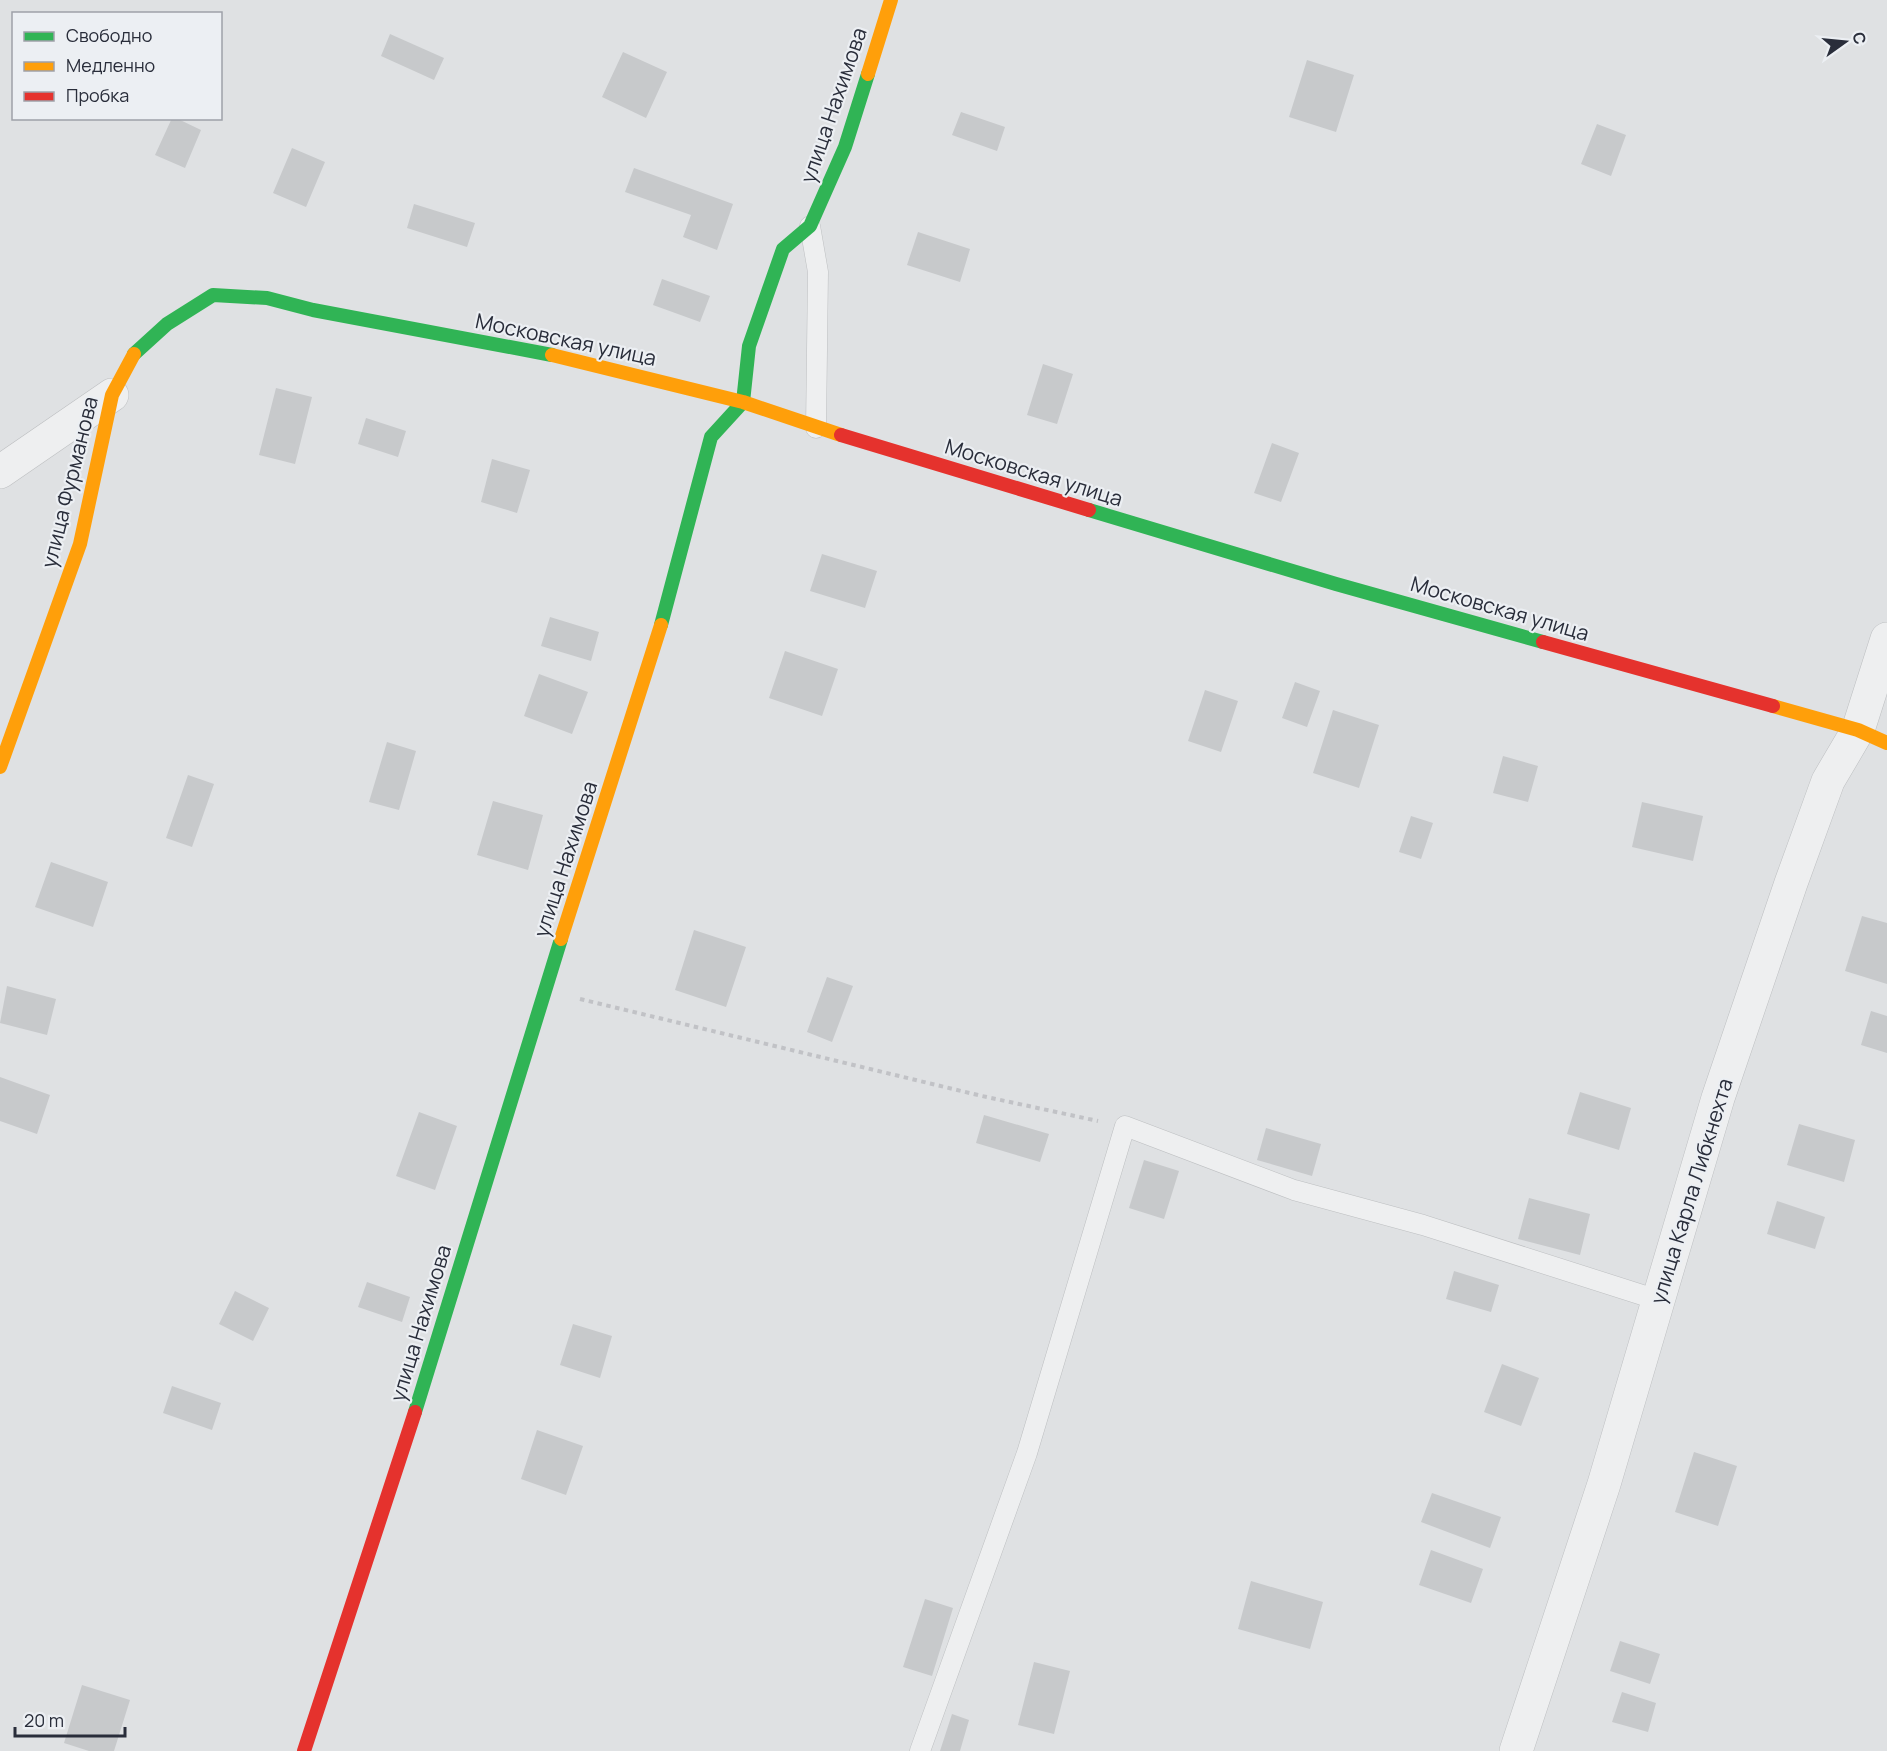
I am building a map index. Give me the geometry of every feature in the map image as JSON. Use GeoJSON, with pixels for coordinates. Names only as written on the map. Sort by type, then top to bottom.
{"type":"FeatureCollection","features":[{"type":"Feature","properties":{"kind":"street","name":"улица Нахимова"},"geometry":{"type":"LineString","coordinates":[[304,1751],[404,1449],[660,627],[711,437],[743,402],[749,346],[783,249],[810,226],[845,147],[891,0]]}},
{"type":"Feature","properties":{"kind":"street","name":"Московская улица"},"geometry":{"type":"LineString","coordinates":[[167,324],[213,295],[267,298],[313,310],[566,357],[743,402],[816,428],[1336,584],[1872,736]]}},
{"type":"Feature","properties":{"kind":"street","name":"улица Фурманова"},"geometry":{"type":"LineString","coordinates":[[0,766],[80,544],[112,395],[132,356],[167,324]]}},
{"type":"Feature","properties":{"kind":"street"},"geometry":{"type":"LineString","coordinates":[[0,472],[112,395]]}},
{"type":"Feature","properties":{"kind":"street","name":"улица Карла Либкнехта"},"geometry":{"type":"LineString","coordinates":[[1516,1751],[1604,1484],[1718,1098],[1791,883],[1828,781],[1872,736],[1887,639]]}},
{"type":"Feature","properties":{"kind":"lane"},"geometry":{"type":"LineString","coordinates":[[810,226],[818,272],[816,428]]}},
{"type":"Feature","properties":{"kind":"lane"},"geometry":{"type":"LineString","coordinates":[[920,1751],[1027,1453],[1125,1126],[1294,1190],[1423,1225],[1658,1300]]}},
{"type":"Feature","properties":{"kind":"path"},"geometry":{"type":"LineString","coordinates":[[545,991],[982,1096],[1125,1126]]}},
{"type":"Feature","properties":{"kind":"building"},"geometry":{"type":"Polygon","coordinates":[[[390,34],[444,58],[434,80],[381,56],[390,34]]]}},
{"type":"Feature","properties":{"kind":"building"},"geometry":{"type":"Polygon","coordinates":[[[623,52],[667,72],[646,118],[602,97],[623,52]]]}},
{"type":"Feature","properties":{"kind":"building"},"geometry":{"type":"Polygon","coordinates":[[[1307,60],[1354,75],[1336,132],[1289,117],[1307,60]]]}},
{"type":"Feature","properties":{"kind":"building"},"geometry":{"type":"Polygon","coordinates":[[[961,112],[1005,127],[997,151],[952,135],[961,112]]]}},
{"type":"Feature","properties":{"kind":"building"},"geometry":{"type":"Polygon","coordinates":[[[171,120],[180,120],[201,130],[185,168],[155,155],[171,120]]]}},
{"type":"Feature","properties":{"kind":"building"},"geometry":{"type":"Polygon","coordinates":[[[1597,124],[1626,135],[1611,176],[1581,164],[1597,124]]]}},
{"type":"Feature","properties":{"kind":"building"},"geometry":{"type":"Polygon","coordinates":[[[292,148],[325,162],[306,207],[273,193],[292,148]]]}},
{"type":"Feature","properties":{"kind":"building"},"geometry":{"type":"Polygon","coordinates":[[[634,168],[733,204],[717,250],[683,237],[691,215],[625,192],[634,168]]]}},
{"type":"Feature","properties":{"kind":"building"},"geometry":{"type":"Polygon","coordinates":[[[414,204],[475,223],[467,247],[407,228],[414,204]]]}},
{"type":"Feature","properties":{"kind":"building"},"geometry":{"type":"Polygon","coordinates":[[[918,232],[970,249],[960,282],[907,265],[918,232]]]}},
{"type":"Feature","properties":{"kind":"building"},"geometry":{"type":"Polygon","coordinates":[[[662,279],[710,296],[700,322],[653,305],[662,279]]]}},
{"type":"Feature","properties":{"kind":"building"},"geometry":{"type":"Polygon","coordinates":[[[1043,364],[1073,374],[1057,424],[1027,415],[1043,364]]]}},
{"type":"Feature","properties":{"kind":"building"},"geometry":{"type":"Polygon","coordinates":[[[276,388],[312,397],[295,464],[259,455],[276,388]]]}},
{"type":"Feature","properties":{"kind":"building"},"geometry":{"type":"Polygon","coordinates":[[[366,418],[406,431],[398,457],[358,444],[366,418]]]}},
{"type":"Feature","properties":{"kind":"building"},"geometry":{"type":"Polygon","coordinates":[[[1272,443],[1299,453],[1281,502],[1254,493],[1272,443]]]}},
{"type":"Feature","properties":{"kind":"building"},"geometry":{"type":"Polygon","coordinates":[[[492,459],[530,470],[517,513],[481,502],[492,459]]]}},
{"type":"Feature","properties":{"kind":"building"},"geometry":{"type":"Polygon","coordinates":[[[822,554],[877,571],[865,608],[810,591],[822,554]]]}},
{"type":"Feature","properties":{"kind":"building"},"geometry":{"type":"Polygon","coordinates":[[[550,617],[599,632],[591,661],[541,646],[550,617]]]}},
{"type":"Feature","properties":{"kind":"building"},"geometry":{"type":"Polygon","coordinates":[[[785,651],[838,669],[822,716],[769,698],[785,651]]]}},
{"type":"Feature","properties":{"kind":"building"},"geometry":{"type":"Polygon","coordinates":[[[539,674],[588,692],[572,734],[524,716],[539,674]]]}},
{"type":"Feature","properties":{"kind":"building"},"geometry":{"type":"Polygon","coordinates":[[[1295,682],[1320,691],[1307,727],[1282,718],[1295,682]]]}},
{"type":"Feature","properties":{"kind":"building"},"geometry":{"type":"Polygon","coordinates":[[[1205,690],[1238,701],[1221,752],[1188,741],[1205,690]]]}},
{"type":"Feature","properties":{"kind":"building"},"geometry":{"type":"Polygon","coordinates":[[[1333,710],[1379,725],[1359,788],[1313,773],[1333,710]]]}},
{"type":"Feature","properties":{"kind":"building"},"geometry":{"type":"Polygon","coordinates":[[[387,742],[416,751],[399,810],[369,802],[387,742]]]}},
{"type":"Feature","properties":{"kind":"building"},"geometry":{"type":"Polygon","coordinates":[[[1503,756],[1538,766],[1528,802],[1493,793],[1503,756]]]}},
{"type":"Feature","properties":{"kind":"building"},"geometry":{"type":"Polygon","coordinates":[[[188,775],[214,784],[192,847],[166,838],[188,775]]]}},
{"type":"Feature","properties":{"kind":"building"},"geometry":{"type":"Polygon","coordinates":[[[493,801],[543,815],[528,870],[477,855],[493,801]]]}},
{"type":"Feature","properties":{"kind":"building"},"geometry":{"type":"Polygon","coordinates":[[[1642,802],[1703,816],[1693,861],[1632,847],[1642,802]]]}},
{"type":"Feature","properties":{"kind":"building"},"geometry":{"type":"Polygon","coordinates":[[[1411,816],[1433,823],[1421,859],[1399,852],[1411,816]]]}},
{"type":"Feature","properties":{"kind":"building"},"geometry":{"type":"Polygon","coordinates":[[[51,862],[108,882],[93,927],[35,907],[51,862]]]}},
{"type":"Feature","properties":{"kind":"building"},"geometry":{"type":"Polygon","coordinates":[[[1862,916],[1887,923],[1887,984],[1845,971],[1862,916]]]}},
{"type":"Feature","properties":{"kind":"building"},"geometry":{"type":"Polygon","coordinates":[[[694,930],[746,947],[726,1007],[675,990],[694,930]]]}},
{"type":"Feature","properties":{"kind":"building"},"geometry":{"type":"Polygon","coordinates":[[[827,977],[853,986],[832,1042],[807,1032],[827,977]]]}},
{"type":"Feature","properties":{"kind":"building"},"geometry":{"type":"Polygon","coordinates":[[[7,986],[56,999],[47,1035],[0,1023],[7,986]]]}},
{"type":"Feature","properties":{"kind":"building"},"geometry":{"type":"Polygon","coordinates":[[[1871,1011],[1887,1016],[1887,1053],[1861,1045],[1871,1011]]]}},
{"type":"Feature","properties":{"kind":"building"},"geometry":{"type":"Polygon","coordinates":[[[0,1077],[50,1095],[37,1134],[0,1121],[0,1077]]]}},
{"type":"Feature","properties":{"kind":"building"},"geometry":{"type":"Polygon","coordinates":[[[1580,1092],[1631,1108],[1619,1150],[1567,1134],[1580,1092]]]}},
{"type":"Feature","properties":{"kind":"building"},"geometry":{"type":"Polygon","coordinates":[[[419,1112],[457,1126],[435,1190],[396,1176],[419,1112]]]}},
{"type":"Feature","properties":{"kind":"building"},"geometry":{"type":"Polygon","coordinates":[[[984,1115],[1049,1134],[1040,1162],[976,1143],[984,1115]]]}},
{"type":"Feature","properties":{"kind":"building"},"geometry":{"type":"Polygon","coordinates":[[[1799,1124],[1855,1140],[1844,1182],[1787,1165],[1799,1124]]]}},
{"type":"Feature","properties":{"kind":"building"},"geometry":{"type":"Polygon","coordinates":[[[1266,1128],[1321,1144],[1312,1176],[1257,1160],[1266,1128]]]}},
{"type":"Feature","properties":{"kind":"building"},"geometry":{"type":"Polygon","coordinates":[[[1144,1160],[1179,1171],[1164,1219],[1129,1208],[1144,1160]]]}},
{"type":"Feature","properties":{"kind":"building"},"geometry":{"type":"Polygon","coordinates":[[[1529,1198],[1590,1214],[1580,1255],[1518,1239],[1529,1198]]]}},
{"type":"Feature","properties":{"kind":"building"},"geometry":{"type":"Polygon","coordinates":[[[1777,1201],[1825,1217],[1815,1249],[1767,1234],[1777,1201]]]}},
{"type":"Feature","properties":{"kind":"building"},"geometry":{"type":"Polygon","coordinates":[[[1454,1271],[1499,1285],[1491,1312],[1446,1299],[1454,1271]]]}},
{"type":"Feature","properties":{"kind":"building"},"geometry":{"type":"Polygon","coordinates":[[[367,1282],[410,1297],[402,1322],[358,1307],[367,1282]]]}},
{"type":"Feature","properties":{"kind":"building"},"geometry":{"type":"Polygon","coordinates":[[[235,1291],[269,1308],[253,1341],[219,1324],[235,1291]]]}},
{"type":"Feature","properties":{"kind":"building"},"geometry":{"type":"Polygon","coordinates":[[[573,1324],[612,1336],[600,1378],[560,1365],[573,1324]]]}},
{"type":"Feature","properties":{"kind":"building"},"geometry":{"type":"Polygon","coordinates":[[[1502,1364],[1539,1378],[1521,1426],[1484,1412],[1502,1364]]]}},
{"type":"Feature","properties":{"kind":"building"},"geometry":{"type":"Polygon","coordinates":[[[172,1386],[221,1403],[212,1430],[163,1413],[172,1386]]]}},
{"type":"Feature","properties":{"kind":"building"},"geometry":{"type":"Polygon","coordinates":[[[537,1430],[583,1446],[566,1495],[521,1479],[537,1430]]]}},
{"type":"Feature","properties":{"kind":"building"},"geometry":{"type":"Polygon","coordinates":[[[1694,1452],[1737,1466],[1718,1526],[1675,1512],[1694,1452]]]}},
{"type":"Feature","properties":{"kind":"building"},"geometry":{"type":"Polygon","coordinates":[[[1432,1493],[1501,1517],[1490,1548],[1421,1522],[1432,1493]]]}},
{"type":"Feature","properties":{"kind":"building"},"geometry":{"type":"Polygon","coordinates":[[[1431,1550],[1483,1569],[1471,1603],[1419,1585],[1431,1550]]]}},
{"type":"Feature","properties":{"kind":"building"},"geometry":{"type":"Polygon","coordinates":[[[1251,1581],[1323,1602],[1310,1649],[1238,1629],[1251,1581]]]}},
{"type":"Feature","properties":{"kind":"building"},"geometry":{"type":"Polygon","coordinates":[[[925,1599],[953,1608],[932,1676],[903,1667],[925,1599]]]}},
{"type":"Feature","properties":{"kind":"building"},"geometry":{"type":"Polygon","coordinates":[[[1620,1641],[1660,1654],[1650,1684],[1610,1671],[1620,1641]]]}},
{"type":"Feature","properties":{"kind":"building"},"geometry":{"type":"Polygon","coordinates":[[[1034,1662],[1070,1671],[1054,1734],[1018,1725],[1034,1662]]]}},
{"type":"Feature","properties":{"kind":"building"},"geometry":{"type":"Polygon","coordinates":[[[82,1685],[130,1700],[114,1751],[89,1751],[64,1743],[82,1685]]]}},
{"type":"Feature","properties":{"kind":"building"},"geometry":{"type":"Polygon","coordinates":[[[1622,1692],[1656,1703],[1648,1732],[1612,1722],[1622,1692]]]}},
{"type":"Feature","properties":{"kind":"building"},"geometry":{"type":"Polygon","coordinates":[[[952,1714],[969,1720],[960,1751],[940,1751],[952,1714]]]}},
{"type":"Feature","properties":{"kind":"traffic: fast"},"geometry":{"type":"LineString","coordinates":[[661,625],[711,437],[743,402],[749,346],[783,249],[810,226],[845,147],[868,74]]}},
{"type":"Feature","properties":{"kind":"traffic: fast"},"geometry":{"type":"LineString","coordinates":[[134,354],[167,324],[213,295],[267,298],[313,310],[552,355]]}},
{"type":"Feature","properties":{"kind":"traffic: fast"},"geometry":{"type":"LineString","coordinates":[[1089,510],[1336,584],[1543,642]]}},
{"type":"Feature","properties":{"kind":"traffic: fast"},"geometry":{"type":"LineString","coordinates":[[415,1412],[561,939]]}},
{"type":"Feature","properties":{"kind":"traffic: slow"},"geometry":{"type":"LineString","coordinates":[[868,74],[891,0]]}},
{"type":"Feature","properties":{"kind":"traffic: slow"},"geometry":{"type":"LineString","coordinates":[[0,767],[80,544],[112,395],[134,354]]}},
{"type":"Feature","properties":{"kind":"traffic: slow"},"geometry":{"type":"LineString","coordinates":[[552,355],[743,402],[841,435]]}},
{"type":"Feature","properties":{"kind":"traffic: slow"},"geometry":{"type":"LineString","coordinates":[[561,939],[661,625]]}},
{"type":"Feature","properties":{"kind":"traffic: slow"},"geometry":{"type":"LineString","coordinates":[[1773,706],[1858,730],[1887,743]]}},
{"type":"Feature","properties":{"kind":"traffic: jam"},"geometry":{"type":"LineString","coordinates":[[841,435],[1089,510]]}},
{"type":"Feature","properties":{"kind":"traffic: jam"},"geometry":{"type":"LineString","coordinates":[[1543,642],[1773,706]]}},
{"type":"Feature","properties":{"kind":"traffic: jam"},"geometry":{"type":"LineString","coordinates":[[304,1751],[415,1412]]}}]}
